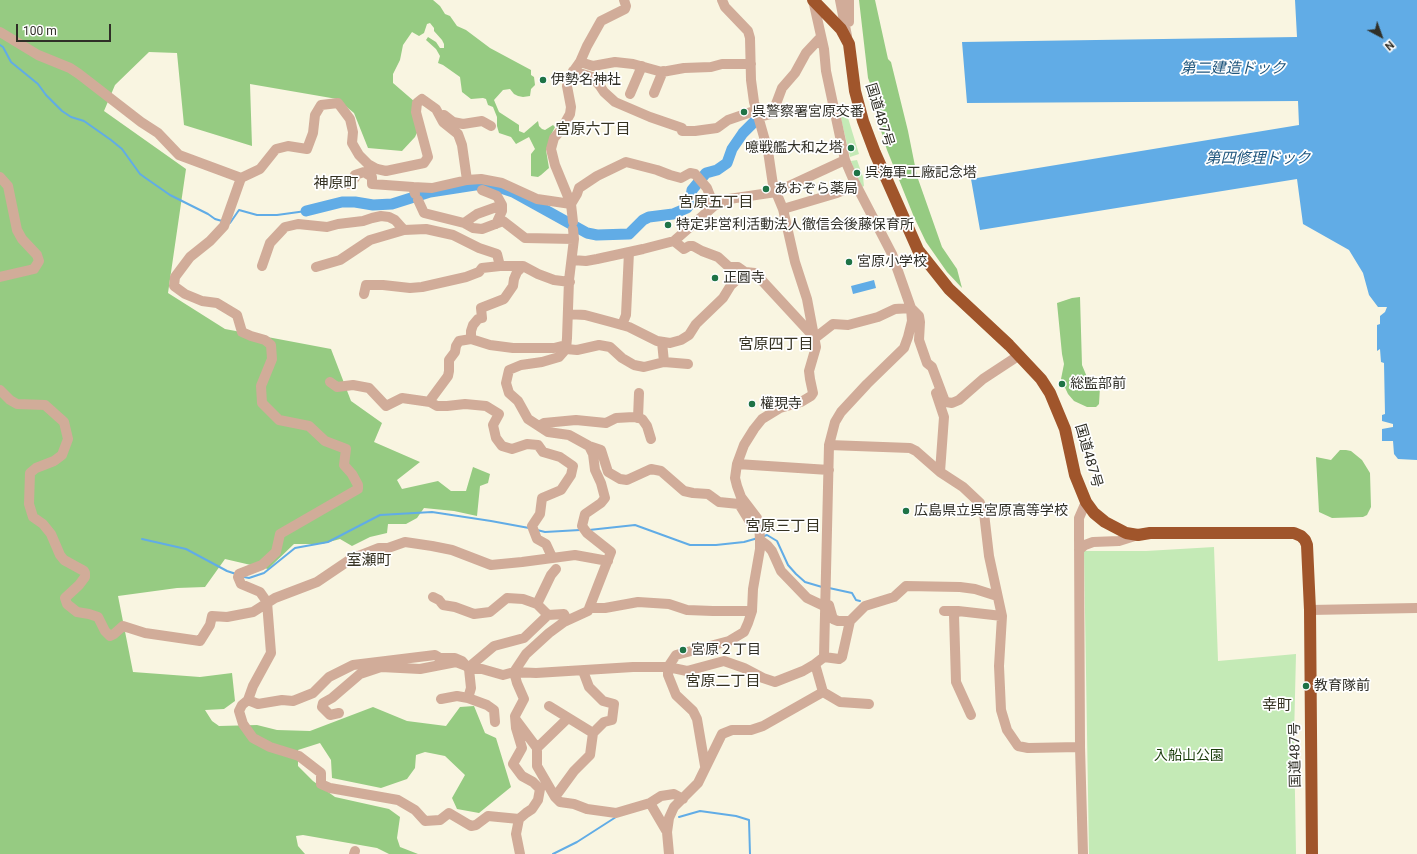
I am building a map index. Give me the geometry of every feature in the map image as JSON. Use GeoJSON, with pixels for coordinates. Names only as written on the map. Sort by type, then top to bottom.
{"type":"FeatureCollection","features":[{"type":"Feature","properties":{"kind":"highway","name":"国道487号"},"geometry":{"type":"LineString","coordinates":[[813,0],[841,29],[849,44],[855,91],[863,122],[875,153],[918,250],[949,289],[1009,345],[1041,379],[1050,392],[1064,428],[1075,475],[1086,502],[1094,513],[1105,522],[1126,533],[1138,535],[1150,532],[1294,533],[1301,536],[1307,545],[1310,610],[1312,854]]}},
{"type":"Feature","properties":{"kind":"street"},"geometry":{"type":"LineString","coordinates":[[624,0],[626,6],[625,9],[601,21],[580,62],[568,79],[567,86],[571,106],[570,114],[554,138],[551,149],[555,165],[571,204],[573,230],[566,347],[559,357],[542,362],[521,365],[509,370],[506,382],[507,389],[518,401],[528,419],[548,432],[569,435],[589,446],[601,450],[608,472],[620,479],[627,480],[651,469],[660,471],[684,491],[708,494],[719,502],[739,504],[750,522],[772,551],[781,571],[807,598],[826,602]]}},
{"type":"Feature","properties":{"kind":"street"},"geometry":{"type":"LineString","coordinates":[[705,766],[696,719],[693,711],[676,695],[668,675],[668,667],[676,655],[729,641],[744,632],[752,611],[760,549],[760,536],[757,518],[741,497],[737,486],[737,464],[744,445],[762,419],[780,408],[808,399],[811,396],[813,393],[809,371],[815,354],[815,338],[807,300],[795,262],[783,210],[776,192],[768,151],[752,92],[748,31],[725,7],[722,0]]}},
{"type":"Feature","properties":{"kind":"street"},"geometry":{"type":"LineString","coordinates":[[813,0],[845,160],[856,185],[887,241],[901,276],[911,308],[912,321],[904,348],[867,384],[834,422],[829,445],[824,657]]}},
{"type":"Feature","properties":{"kind":"street"},"geometry":{"type":"LineString","coordinates":[[840,0],[849,44]]}},
{"type":"Feature","properties":{"kind":"street"},"geometry":{"type":"LineString","coordinates":[[849,0],[849,44]]}},
{"type":"Feature","properties":{"kind":"street"},"geometry":{"type":"LineString","coordinates":[[0,32],[38,55],[70,68],[79,74],[141,122],[158,133],[179,155],[242,178]]}},
{"type":"Feature","properties":{"kind":"street"},"geometry":{"type":"LineString","coordinates":[[573,71],[592,77],[604,92],[615,102],[682,129],[696,131],[717,128],[728,120],[758,113],[771,114],[782,88],[795,73],[806,53],[820,37]]}},
{"type":"Feature","properties":{"kind":"street"},"geometry":{"type":"LineString","coordinates":[[580,62],[593,66],[615,62],[633,64],[663,72],[711,67],[722,64],[751,64]]}},
{"type":"Feature","properties":{"kind":"street"},"geometry":{"type":"LineString","coordinates":[[630,94],[642,66]]}},
{"type":"Feature","properties":{"kind":"street"},"geometry":{"type":"LineString","coordinates":[[654,93],[663,72]]}},
{"type":"Feature","properties":{"kind":"street"},"geometry":{"type":"LineString","coordinates":[[491,126],[482,122],[464,124],[453,122],[422,99],[417,103],[416,112],[428,157],[424,163],[386,171],[377,169],[368,164],[359,155],[352,143],[353,132],[350,119],[338,102],[322,105],[315,115],[313,133],[307,149],[288,146],[276,149],[260,169],[242,178],[224,226],[210,241],[190,258],[175,277],[174,286],[185,294],[202,301],[217,303],[237,315],[242,332],[265,340],[271,344],[272,359],[261,386],[262,403],[279,420],[309,426],[325,441],[346,449],[344,465],[352,474],[358,485],[358,489],[280,534],[276,552],[262,565],[239,574],[238,580],[241,584],[260,592],[267,602],[271,653],[253,686],[248,700],[242,705],[239,711],[243,724],[253,738],[270,747],[299,756],[321,773],[321,784],[330,788],[398,800],[415,810],[425,821],[440,820],[449,813],[472,826],[476,825],[488,816],[519,819]]}},
{"type":"Feature","properties":{"kind":"street"},"geometry":{"type":"LineString","coordinates":[[436,109],[443,122],[458,134],[460,138],[466,180]]}},
{"type":"Feature","properties":{"kind":"street"},"geometry":{"type":"LineString","coordinates":[[572,260],[586,261],[674,241],[714,206],[729,199],[776,192],[845,160]]}},
{"type":"Feature","properties":{"kind":"street"},"geometry":{"type":"LineString","coordinates":[[571,204],[579,188],[597,176],[626,162],[682,178],[690,173],[695,174],[707,188],[714,206]]}},
{"type":"Feature","properties":{"kind":"street"},"geometry":{"type":"LineString","coordinates":[[348,184],[355,178],[355,174],[364,172],[372,177],[372,184],[416,193],[466,180],[481,179],[502,183],[537,199],[571,204]]}},
{"type":"Feature","properties":{"kind":"street"},"geometry":{"type":"LineString","coordinates":[[0,177],[8,186],[16,230],[37,255],[39,261],[34,269],[0,277]]}},
{"type":"Feature","properties":{"kind":"street"},"geometry":{"type":"LineString","coordinates":[[783,210],[837,193],[856,185]]}},
{"type":"Feature","properties":{"kind":"street"},"geometry":{"type":"LineString","coordinates":[[482,190],[497,196],[502,204],[502,211],[496,224]]}},
{"type":"Feature","properties":{"kind":"street"},"geometry":{"type":"LineString","coordinates":[[416,193],[424,213],[464,223],[473,228],[482,229],[503,222],[525,238],[573,230]]}},
{"type":"Feature","properties":{"kind":"street"},"geometry":{"type":"LineString","coordinates":[[464,223],[477,214],[502,204]]}},
{"type":"Feature","properties":{"kind":"street"},"geometry":{"type":"LineString","coordinates":[[262,266],[270,243],[285,227],[298,224],[327,227],[363,221],[381,216],[389,217],[395,220],[404,230]]}},
{"type":"Feature","properties":{"kind":"street"},"geometry":{"type":"LineString","coordinates":[[316,267],[340,260],[370,240],[404,230],[426,230],[453,235],[480,248],[497,254],[500,266]]}},
{"type":"Feature","properties":{"kind":"street"},"geometry":{"type":"LineString","coordinates":[[674,241],[684,249],[689,246],[693,246],[718,257],[729,267],[738,267],[745,272],[755,273],[815,338]]}},
{"type":"Feature","properties":{"kind":"street"},"geometry":{"type":"LineString","coordinates":[[622,325],[626,315],[629,252]]}},
{"type":"Feature","properties":{"kind":"street"},"geometry":{"type":"LineString","coordinates":[[364,294],[366,285],[410,288],[422,287],[466,277],[479,272],[482,268],[500,266],[523,266],[554,280],[570,282]]}},
{"type":"Feature","properties":{"kind":"street"},"geometry":{"type":"LineString","coordinates":[[471,339],[473,324],[478,319],[482,318],[481,308],[504,299],[513,286],[514,278],[517,272],[523,266]]}},
{"type":"Feature","properties":{"kind":"street"},"geometry":{"type":"LineString","coordinates":[[568,314],[585,315],[622,325],[662,342],[670,343],[681,340],[689,335],[696,324],[723,298],[731,285],[745,272]]}},
{"type":"Feature","properties":{"kind":"street"},"geometry":{"type":"LineString","coordinates":[[815,338],[833,324],[848,325],[878,317],[895,309],[911,308],[919,316],[919,340],[944,417],[940,472]]}},
{"type":"Feature","properties":{"kind":"street"},"geometry":{"type":"LineString","coordinates":[[430,402],[448,376],[449,360],[455,352],[459,341],[471,339],[490,345],[513,348],[566,347],[577,350],[599,345],[610,347],[622,358],[634,365],[644,367],[664,362],[688,364]]}},
{"type":"Feature","properties":{"kind":"street"},"geometry":{"type":"LineString","coordinates":[[662,342],[664,362]]}},
{"type":"Feature","properties":{"kind":"street"},"geometry":{"type":"LineString","coordinates":[[927,363],[932,368],[944,399],[946,402],[952,403],[959,400],[983,379],[1018,356]]}},
{"type":"Feature","properties":{"kind":"street"},"geometry":{"type":"LineString","coordinates":[[330,382],[337,387],[353,385],[369,388],[386,406],[402,398],[430,402],[437,406],[465,404],[486,406],[499,414],[494,425],[496,438],[502,446],[512,449],[527,444],[538,445],[544,452],[560,457],[573,466],[571,475],[561,490],[542,498],[540,514],[532,526],[536,539],[546,544],[552,557]]}},
{"type":"Feature","properties":{"kind":"street"},"geometry":{"type":"LineString","coordinates":[[0,390],[10,400],[17,404],[45,405],[64,422],[68,439],[62,455],[54,461],[36,468],[30,473],[29,504],[33,517],[43,524],[51,534],[60,555],[64,560],[84,571],[85,577],[65,598],[67,604],[77,612],[98,617],[105,631],[110,636],[123,626],[145,633],[200,641],[210,625],[212,616],[226,617],[252,612],[274,598],[316,582],[351,559],[379,548],[388,548],[405,542],[452,550],[491,565],[575,555],[608,561]]}},
{"type":"Feature","properties":{"kind":"street"},"geometry":{"type":"LineString","coordinates":[[638,418],[639,393]]}},
{"type":"Feature","properties":{"kind":"street"},"geometry":{"type":"LineString","coordinates":[[539,426],[544,422],[554,423],[576,420],[606,423],[616,418],[638,418],[642,419],[647,426],[648,434],[651,439]]}},
{"type":"Feature","properties":{"kind":"street"},"geometry":{"type":"LineString","coordinates":[[829,445],[910,448],[916,451],[940,472],[963,487],[980,503],[984,513],[989,556],[1002,616],[999,666],[1001,710],[1007,730],[1018,746],[1028,748],[1080,747]]}},
{"type":"Feature","properties":{"kind":"street"},"geometry":{"type":"LineString","coordinates":[[520,854],[516,834],[519,819],[532,809],[538,800],[540,789],[533,782],[522,776],[513,764],[522,748],[516,728],[515,716],[524,698],[514,672],[532,648],[567,620],[588,611],[591,608],[611,552],[588,533],[582,526],[585,514],[601,503],[605,498],[601,483],[595,470],[593,454],[589,446]]}},
{"type":"Feature","properties":{"kind":"street"},"geometry":{"type":"LineString","coordinates":[[737,464],[828,470]]}},
{"type":"Feature","properties":{"kind":"street"},"geometry":{"type":"LineString","coordinates":[[1083,854],[1080,747],[1079,550],[1080,518],[1086,502]]}},
{"type":"Feature","properties":{"kind":"street"},"geometry":{"type":"LineString","coordinates":[[1079,550],[1085,545],[1093,542],[1119,541],[1138,535]]}},
{"type":"Feature","properties":{"kind":"street"},"geometry":{"type":"LineString","coordinates":[[537,604],[551,575],[556,569]]}},
{"type":"Feature","properties":{"kind":"street"},"geometry":{"type":"LineString","coordinates":[[317,590],[325,576]]}},
{"type":"Feature","properties":{"kind":"street"},"geometry":{"type":"LineString","coordinates":[[339,713],[330,715],[322,708],[323,703],[332,698],[360,674],[381,666],[420,669],[456,662],[469,668],[482,669],[503,675],[514,672],[536,673],[633,667],[668,667],[687,671],[724,661],[775,682],[803,671],[824,657],[839,659],[842,657],[850,621],[865,606],[894,596],[906,586],[960,587],[974,589],[997,596]]}},
{"type":"Feature","properties":{"kind":"street"},"geometry":{"type":"LineString","coordinates":[[433,597],[439,600],[443,605],[455,607],[474,614],[490,612],[507,598],[523,599],[537,604],[548,615]]}},
{"type":"Feature","properties":{"kind":"street"},"geometry":{"type":"LineString","coordinates":[[591,608],[605,608],[638,602],[669,604],[687,610],[752,611]]}},
{"type":"Feature","properties":{"kind":"street"},"geometry":{"type":"LineString","coordinates":[[826,602],[833,619],[838,621],[850,621]]}},
{"type":"Feature","properties":{"kind":"street"},"geometry":{"type":"LineString","coordinates":[[1310,610],[1417,608]]}},
{"type":"Feature","properties":{"kind":"street"},"geometry":{"type":"LineString","coordinates":[[944,611],[958,611],[1002,616]]}},
{"type":"Feature","properties":{"kind":"street"},"geometry":{"type":"LineString","coordinates":[[958,611],[954,615],[956,682],[971,715]]}},
{"type":"Feature","properties":{"kind":"street"},"geometry":{"type":"LineString","coordinates":[[469,668],[494,646],[524,638],[548,615],[564,614],[567,620]]}},
{"type":"Feature","properties":{"kind":"street"},"geometry":{"type":"LineString","coordinates":[[248,700],[258,704],[282,700],[293,701],[313,693],[329,677],[357,664],[435,655],[440,658],[455,658],[462,661],[469,668],[471,688],[468,698]]}},
{"type":"Feature","properties":{"kind":"street"},"geometry":{"type":"LineString","coordinates":[[815,664],[823,692],[840,702],[869,704]]}},
{"type":"Feature","properties":{"kind":"street"},"geometry":{"type":"LineString","coordinates":[[555,797],[574,771],[590,755],[593,734],[604,722],[612,720],[614,704],[603,701],[589,687],[583,671]]}},
{"type":"Feature","properties":{"kind":"street"},"geometry":{"type":"LineString","coordinates":[[669,854],[666,832],[668,818],[674,807],[698,783],[722,734],[732,730],[751,730],[763,726],[823,692]]}},
{"type":"Feature","properties":{"kind":"street"},"geometry":{"type":"LineString","coordinates":[[441,699],[457,696],[468,698],[487,705],[494,710],[495,722]]}},
{"type":"Feature","properties":{"kind":"street"},"geometry":{"type":"LineString","coordinates":[[549,706],[593,734]]}},
{"type":"Feature","properties":{"kind":"street"},"geometry":{"type":"LineString","coordinates":[[537,748],[568,718]]}},
{"type":"Feature","properties":{"kind":"street"},"geometry":{"type":"LineString","coordinates":[[516,720],[537,748],[537,766],[555,797],[560,802],[574,804],[587,809],[616,813],[650,803],[661,796],[674,794],[683,799]]}},
{"type":"Feature","properties":{"kind":"street"},"geometry":{"type":"LineString","coordinates":[[650,803],[666,832]]}},
{"type":"Feature","properties":{"kind":"green space"},"geometry":{"type":"Polygon","coordinates":[[[0,0],[433,0],[440,6],[445,14],[450,16],[457,26],[466,30],[490,48],[531,70],[531,75],[534,77],[535,85],[531,89],[530,96],[518,96],[510,89],[503,90],[494,100],[499,112],[519,125],[519,131],[524,133],[538,121],[539,126],[542,129],[545,130],[553,125],[555,127],[546,150],[549,168],[538,177],[531,176],[531,154],[535,149],[529,137],[516,144],[511,137],[499,133],[497,117],[493,107],[488,105],[486,99],[471,99],[462,92],[460,77],[438,63],[440,56],[436,49],[426,40],[428,37],[436,42],[440,48],[444,48],[444,44],[430,23],[427,24],[424,33],[419,36],[412,32],[403,45],[400,60],[393,74],[393,83],[415,102],[421,124],[415,137],[402,151],[368,148],[354,113],[337,99],[250,84],[252,146],[184,125],[177,53],[149,52],[115,85],[104,111],[186,169],[168,293],[225,329],[331,349],[351,401],[382,423],[374,442],[420,462],[397,480],[402,489],[438,481],[451,491],[466,491],[473,467],[490,474],[488,483],[480,486],[477,516],[454,511],[424,508],[417,518],[406,524],[388,524],[387,533],[370,537],[352,546],[340,539],[322,544],[294,544],[268,569],[225,559],[205,587],[177,588],[118,596],[133,672],[200,677],[232,673],[235,701],[224,709],[205,710],[212,721],[219,726],[257,725],[277,730],[310,731],[373,707],[407,721],[446,726],[460,707],[474,706],[485,733],[496,738],[511,787],[479,813],[457,809],[452,798],[465,775],[445,756],[425,752],[416,755],[415,768],[407,779],[381,788],[332,778],[331,760],[320,743],[298,750],[298,766],[313,781],[335,797],[389,809],[400,817],[397,838],[400,847],[418,854],[389,854],[377,848],[303,835],[296,836],[298,846],[305,854],[0,854],[0,0]]]}},
{"type":"Feature","properties":{"kind":"green space"},"geometry":{"type":"Polygon","coordinates":[[[859,0],[875,0],[888,59],[891,62],[908,131],[917,176],[942,247],[957,269],[962,288],[947,272],[926,242],[914,217],[887,150],[877,118],[868,78],[859,0]]]}},
{"type":"Feature","properties":{"kind":"green space"},"geometry":{"type":"Polygon","coordinates":[[[845,108],[859,154],[850,157],[839,110],[845,108]]]}},
{"type":"Feature","properties":{"kind":"green space"},"geometry":{"type":"Polygon","coordinates":[[[857,160],[863,177],[864,186],[862,187],[851,161],[857,160]]]}},
{"type":"Feature","properties":{"kind":"green space"},"geometry":{"type":"Polygon","coordinates":[[[1080,297],[1082,365],[1089,382],[1092,385],[1100,387],[1099,404],[1096,407],[1087,407],[1074,401],[1068,394],[1061,379],[1064,364],[1057,303],[1080,297]]]}},
{"type":"Feature","properties":{"kind":"green space"},"geometry":{"type":"Polygon","coordinates":[[[1340,450],[1351,451],[1362,460],[1370,473],[1371,507],[1367,515],[1363,517],[1332,518],[1319,512],[1316,457],[1331,460],[1340,450]]]}},
{"type":"Feature","properties":{"kind":"green space","name":"入船山公園"},"geometry":{"type":"Polygon","coordinates":[[[1214,547],[1218,661],[1296,654],[1294,737],[1296,854],[1089,854],[1084,551],[1146,551],[1214,547]]]}},
{"type":"Feature","properties":{"kind":"water"},"geometry":{"type":"Polygon","coordinates":[[[1295,0],[1417,0],[1417,460],[1398,459],[1394,454],[1393,441],[1382,441],[1382,429],[1393,427],[1393,424],[1382,421],[1382,415],[1385,414],[1384,363],[1381,362],[1380,349],[1377,351],[1377,325],[1380,324],[1380,316],[1385,312],[1387,307],[1378,307],[1369,295],[1363,273],[1349,250],[1303,224],[1297,179],[980,230],[971,179],[1299,125],[1298,101],[967,103],[962,42],[1297,37],[1295,0]]]}},
{"type":"Feature","properties":{"kind":"water"},"geometry":{"type":"Polygon","coordinates":[[[874,280],[876,288],[853,294],[851,286],[874,280]]]}},
{"type":"Feature","properties":{"kind":"waterway"},"geometry":{"type":"LineString","coordinates":[[0,45],[3,47],[11,62],[38,84],[46,95],[62,111],[71,117],[84,121],[111,140],[122,149],[140,174],[170,195],[215,219],[222,221]]}},
{"type":"Feature","properties":{"kind":"waterway"},"geometry":{"type":"LineString","coordinates":[[306,211],[342,202],[355,202],[373,205],[392,204],[430,192],[475,185],[488,185],[513,192],[587,233],[597,235],[629,234],[643,220],[649,217],[673,214],[687,208],[690,204],[692,190],[706,173],[717,170],[727,163],[732,149],[743,133],[756,120]]}},
{"type":"Feature","properties":{"kind":"waterway"},"geometry":{"type":"LineString","coordinates":[[230,223],[239,210],[257,215],[277,215],[306,211]]}},
{"type":"Feature","properties":{"kind":"waterway"},"geometry":{"type":"LineString","coordinates":[[244,577],[249,578],[264,573],[295,548],[328,542],[380,515],[432,512],[529,528]]}},
{"type":"Feature","properties":{"kind":"waterway"},"geometry":{"type":"LineString","coordinates":[[589,530],[635,525],[690,545],[716,545],[744,542],[758,538]]}},
{"type":"Feature","properties":{"kind":"waterway"},"geometry":{"type":"LineString","coordinates":[[537,530],[545,532],[580,530]]}},
{"type":"Feature","properties":{"kind":"waterway"},"geometry":{"type":"LineString","coordinates":[[764,536],[767,535],[777,541],[788,565],[805,582],[822,587]]}},
{"type":"Feature","properties":{"kind":"waterway"},"geometry":{"type":"LineString","coordinates":[[142,539],[186,549],[227,571],[236,574]]}},
{"type":"Feature","properties":{"kind":"waterway"},"geometry":{"type":"LineString","coordinates":[[829,588],[852,593],[856,600],[860,601]]}},
{"type":"Feature","properties":{"kind":"waterway"},"geometry":{"type":"LineString","coordinates":[[679,817],[700,811],[736,816],[749,820],[750,854]]}},
{"type":"Feature","properties":{"kind":"waterway"},"geometry":{"type":"LineString","coordinates":[[553,854],[577,842],[616,817]]}},
{"type":"Feature","properties":{"kind":"place","name":"伊勢名神社"},"geometry":{"type":"Point","coordinates":[543,80]}},
{"type":"Feature","properties":{"kind":"place","name":"呉警察署宮原交番"},"geometry":{"type":"Point","coordinates":[744,112]}},
{"type":"Feature","properties":{"kind":"place","name":"噫戦艦大和之塔"},"geometry":{"type":"Point","coordinates":[851,148]}},
{"type":"Feature","properties":{"kind":"place","name":"呉海軍工廠記念塔"},"geometry":{"type":"Point","coordinates":[857,173]}},
{"type":"Feature","properties":{"kind":"place","name":"あおぞら薬局"},"geometry":{"type":"Point","coordinates":[766,189]}},
{"type":"Feature","properties":{"kind":"place","name":"特定非営利活動法人徹信会後藤保育所"},"geometry":{"type":"Point","coordinates":[668,225]}},
{"type":"Feature","properties":{"kind":"place","name":"宮原小学校"},"geometry":{"type":"Point","coordinates":[849,262]}},
{"type":"Feature","properties":{"kind":"place","name":"正圓寺"},"geometry":{"type":"Point","coordinates":[715,278]}},
{"type":"Feature","properties":{"kind":"place","name":"総監部前"},"geometry":{"type":"Point","coordinates":[1062,384]}},
{"type":"Feature","properties":{"kind":"place","name":"權現寺"},"geometry":{"type":"Point","coordinates":[752,404]}},
{"type":"Feature","properties":{"kind":"place","name":"広島県立呉宮原高等学校"},"geometry":{"type":"Point","coordinates":[906,511]}},
{"type":"Feature","properties":{"kind":"place","name":"宮原２丁目"},"geometry":{"type":"Point","coordinates":[683,650]}},
{"type":"Feature","properties":{"kind":"place","name":"教育隊前"},"geometry":{"type":"Point","coordinates":[1306,686]}},
{"type":"Feature","properties":{"kind":"district","name":"宮原六丁目"},"geometry":{"type":"Point","coordinates":[593,130]}},
{"type":"Feature","properties":{"kind":"district","name":"神原町"},"geometry":{"type":"Point","coordinates":[336,184]}},
{"type":"Feature","properties":{"kind":"district","name":"宮原五丁目"},"geometry":{"type":"Point","coordinates":[716,203]}},
{"type":"Feature","properties":{"kind":"district","name":"宮原四丁目"},"geometry":{"type":"Point","coordinates":[776,345]}},
{"type":"Feature","properties":{"kind":"district","name":"宮原三丁目"},"geometry":{"type":"Point","coordinates":[783,527]}},
{"type":"Feature","properties":{"kind":"district","name":"室瀬町"},"geometry":{"type":"Point","coordinates":[369,561]}},
{"type":"Feature","properties":{"kind":"district","name":"宮原二丁目"},"geometry":{"type":"Point","coordinates":[723,682]}},
{"type":"Feature","properties":{"kind":"district","name":"幸町"},"geometry":{"type":"Point","coordinates":[1277,706]}},
{"type":"Feature","properties":{"kind":"water label","name":"第二建造ドック"},"geometry":{"type":"Point","coordinates":[1233,69]}},
{"type":"Feature","properties":{"kind":"water label","name":"第四修理ドック"},"geometry":{"type":"Point","coordinates":[1258,159]}}]}
